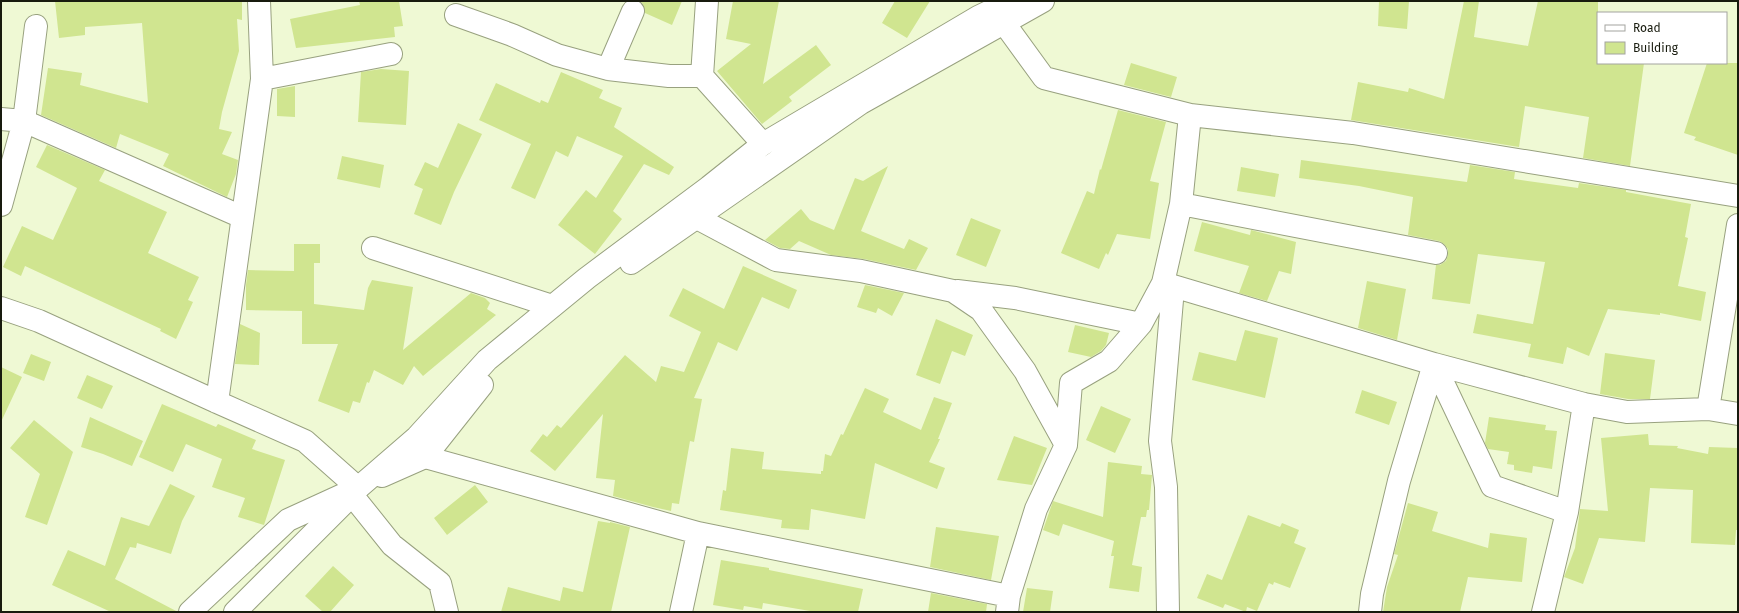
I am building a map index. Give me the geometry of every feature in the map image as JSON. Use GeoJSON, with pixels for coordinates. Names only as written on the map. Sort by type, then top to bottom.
{"type":"FeatureCollection","features":[{"type":"Feature","properties":{"kind":"street"},"geometry":{"type":"LineString","coordinates":[[217,402],[262,79],[259,1]]}},
{"type":"Feature","properties":{"kind":"street"},"geometry":{"type":"LineString","coordinates":[[707,1],[702,76],[763,144]]}},
{"type":"Feature","properties":{"kind":"street"},"geometry":{"type":"LineString","coordinates":[[235,612],[355,492],[417,437],[487,360],[587,278],[709,187],[763,144],[971,21],[1011,1]]}},
{"type":"Feature","properties":{"kind":"street"},"geometry":{"type":"LineString","coordinates":[[190,612],[288,520],[355,492],[369,482],[425,457],[492,372],[595,287],[697,218],[861,103],[1043,1]]}},
{"type":"Feature","properties":{"kind":"street"},"geometry":{"type":"LineString","coordinates":[[608,69],[633,11]]}},
{"type":"Feature","properties":{"kind":"street"},"geometry":{"type":"LineString","coordinates":[[456,15],[512,35],[557,55],[608,69],[668,76],[702,76]]}},
{"type":"Feature","properties":{"kind":"street"},"geometry":{"type":"LineString","coordinates":[[1004,24],[1044,78],[1190,114],[1353,133],[1738,196]]}},
{"type":"Feature","properties":{"kind":"street"},"geometry":{"type":"LineString","coordinates":[[1,205],[24,121],[36,26]]}},
{"type":"Feature","properties":{"kind":"street"},"geometry":{"type":"LineString","coordinates":[[262,79],[391,54]]}},
{"type":"Feature","properties":{"kind":"street"},"geometry":{"type":"LineString","coordinates":[[425,457],[698,533],[1008,604],[1036,509],[1066,445],[1071,383],[1109,361],[1141,324],[1163,282],[1181,204],[1190,114]]}},
{"type":"Feature","properties":{"kind":"street"},"geometry":{"type":"LineString","coordinates":[[1,119],[24,121],[242,217]]}},
{"type":"Feature","properties":{"kind":"street"},"geometry":{"type":"LineString","coordinates":[[1181,204],[1436,253]]}},
{"type":"Feature","properties":{"kind":"street"},"geometry":{"type":"LineString","coordinates":[[697,218],[776,260],[861,271],[953,291],[1015,298],[1141,324]]}},
{"type":"Feature","properties":{"kind":"street"},"geometry":{"type":"LineString","coordinates":[[1708,409],[1738,225]]}},
{"type":"Feature","properties":{"kind":"street"},"geometry":{"type":"LineString","coordinates":[[373,248],[552,306]]}},
{"type":"Feature","properties":{"kind":"street"},"geometry":{"type":"LineString","coordinates":[[1163,282],[1434,364],[1584,404],[1627,412],[1708,409],[1738,414]]}},
{"type":"Feature","properties":{"kind":"street"},"geometry":{"type":"LineString","coordinates":[[1163,282],[1172,300],[1160,441],[1166,487],[1168,612]]}},
{"type":"Feature","properties":{"kind":"street"},"geometry":{"type":"LineString","coordinates":[[953,291],[981,310],[1021,364],[1066,445]]}},
{"type":"Feature","properties":{"kind":"street"},"geometry":{"type":"LineString","coordinates":[[1,308],[39,321],[305,441],[355,492],[392,545],[440,583],[447,612]]}},
{"type":"Feature","properties":{"kind":"street"},"geometry":{"type":"LineString","coordinates":[[1434,364],[1492,486],[1567,512]]}},
{"type":"Feature","properties":{"kind":"street"},"geometry":{"type":"LineString","coordinates":[[1370,612],[1372,594],[1399,481],[1434,364]]}},
{"type":"Feature","properties":{"kind":"street"},"geometry":{"type":"LineString","coordinates":[[1543,612],[1567,512],[1584,404]]}},
{"type":"Feature","properties":{"kind":"street"},"geometry":{"type":"LineString","coordinates":[[681,612],[698,533]]}},
{"type":"Feature","properties":{"kind":"building"},"geometry":{"type":"Polygon","coordinates":[[[55,1],[242,1],[242,20],[237,19],[239,51],[222,112],[219,129],[232,132],[222,154],[238,160],[236,174],[227,197],[163,166],[169,154],[120,134],[116,148],[41,115],[48,68],[82,73],[80,85],[148,103],[142,23],[85,27],[85,35],[59,38],[55,1]]]}},
{"type":"Feature","properties":{"kind":"building"},"geometry":{"type":"Polygon","coordinates":[[[359,1],[399,1],[403,26],[394,27],[395,37],[296,48],[290,19],[360,5],[359,1]]]}},
{"type":"Feature","properties":{"kind":"building"},"geometry":{"type":"Polygon","coordinates":[[[640,1],[682,1],[672,25],[645,13],[643,4],[640,1]]]}},
{"type":"Feature","properties":{"kind":"building"},"geometry":{"type":"Polygon","coordinates":[[[733,1],[779,1],[763,84],[816,45],[831,65],[789,97],[792,101],[762,124],[717,71],[751,44],[726,39],[733,1]]]}},
{"type":"Feature","properties":{"kind":"building"},"geometry":{"type":"Polygon","coordinates":[[[895,1],[930,1],[907,38],[882,23],[895,1]]]}},
{"type":"Feature","properties":{"kind":"building"},"geometry":{"type":"Polygon","coordinates":[[[1379,1],[1409,1],[1407,29],[1378,26],[1379,1]]]}},
{"type":"Feature","properties":{"kind":"building"},"geometry":{"type":"Polygon","coordinates":[[[1464,1],[1479,1],[1474,37],[1528,46],[1538,1],[1598,1],[1597,64],[1644,64],[1630,166],[1583,158],[1589,117],[1525,106],[1519,147],[1351,120],[1358,82],[1408,92],[1409,88],[1444,99],[1464,1]]]}},
{"type":"Feature","properties":{"kind":"building"},"geometry":{"type":"Polygon","coordinates":[[[1131,63],[1177,77],[1171,97],[1124,85],[1131,63]]]}},
{"type":"Feature","properties":{"kind":"building"},"geometry":{"type":"Polygon","coordinates":[[[1738,63],[1738,155],[1694,140],[1696,137],[1684,133],[1707,64],[1738,63]]]}},
{"type":"Feature","properties":{"kind":"building"},"geometry":{"type":"Polygon","coordinates":[[[381,69],[409,71],[406,125],[358,122],[361,72],[381,69]]]}},
{"type":"Feature","properties":{"kind":"building"},"geometry":{"type":"Polygon","coordinates":[[[561,72],[603,90],[599,98],[622,108],[614,127],[674,167],[669,175],[644,164],[613,211],[622,219],[595,254],[558,225],[586,190],[596,198],[623,156],[577,136],[568,157],[556,151],[535,199],[511,188],[531,144],[479,120],[496,83],[540,103],[541,100],[548,103],[561,72]]]}},
{"type":"Feature","properties":{"kind":"building"},"geometry":{"type":"Polygon","coordinates":[[[295,86],[295,117],[277,116],[277,89],[295,86]]]}},
{"type":"Feature","properties":{"kind":"building"},"geometry":{"type":"Polygon","coordinates":[[[1118,110],[1166,122],[1150,181],[1159,183],[1150,239],[1117,234],[1108,255],[1106,253],[1099,269],[1061,253],[1087,191],[1094,194],[1118,110]]]}},
{"type":"Feature","properties":{"kind":"building"},"geometry":{"type":"Polygon","coordinates":[[[458,123],[482,134],[454,192],[441,225],[414,214],[423,189],[414,185],[425,162],[438,168],[458,123]]]}},
{"type":"Feature","properties":{"kind":"building"},"geometry":{"type":"Polygon","coordinates":[[[47,145],[105,170],[99,181],[167,212],[148,253],[199,277],[188,300],[193,302],[176,339],[160,331],[161,329],[25,266],[21,276],[3,267],[22,226],[53,240],[77,188],[36,167],[47,145]]]}},
{"type":"Feature","properties":{"kind":"building"},"geometry":{"type":"Polygon","coordinates":[[[342,156],[384,165],[380,188],[337,179],[342,156]]]}},
{"type":"Feature","properties":{"kind":"building"},"geometry":{"type":"Polygon","coordinates":[[[1301,160],[1467,182],[1470,165],[1515,172],[1514,179],[1578,188],[1579,183],[1626,190],[1626,192],[1691,204],[1685,237],[1688,238],[1678,286],[1706,292],[1701,321],[1660,313],[1660,315],[1608,309],[1589,356],[1567,347],[1563,364],[1528,357],[1531,344],[1473,333],[1477,314],[1533,324],[1545,262],[1478,254],[1470,304],[1432,299],[1436,265],[1440,265],[1446,261],[1448,249],[1439,241],[1408,235],[1413,197],[1359,186],[1299,178],[1301,160]]]}},
{"type":"Feature","properties":{"kind":"building"},"geometry":{"type":"Polygon","coordinates":[[[888,166],[861,231],[904,249],[909,239],[928,248],[916,270],[864,259],[831,255],[799,241],[790,249],[780,248],[765,240],[801,209],[810,220],[834,230],[855,178],[863,181],[888,166]]]}},
{"type":"Feature","properties":{"kind":"building"},"geometry":{"type":"Polygon","coordinates":[[[1241,167],[1279,174],[1275,197],[1237,191],[1241,167]]]}},
{"type":"Feature","properties":{"kind":"building"},"geometry":{"type":"Polygon","coordinates":[[[971,218],[1001,230],[986,267],[956,255],[971,218]]]}},
{"type":"Feature","properties":{"kind":"building"},"geometry":{"type":"Polygon","coordinates":[[[1202,222],[1250,235],[1251,230],[1296,242],[1291,274],[1279,271],[1267,301],[1239,293],[1249,266],[1194,251],[1202,222]]]}},
{"type":"Feature","properties":{"kind":"building"},"geometry":{"type":"Polygon","coordinates":[[[294,244],[320,244],[320,263],[314,263],[314,304],[364,310],[368,288],[372,280],[413,287],[403,350],[471,293],[485,298],[490,303],[487,309],[496,315],[423,376],[414,366],[403,385],[374,370],[369,383],[367,382],[360,403],[353,401],[349,413],[318,401],[338,344],[302,344],[302,311],[246,310],[246,285],[248,270],[294,271],[294,244]]]}},
{"type":"Feature","properties":{"kind":"building"},"geometry":{"type":"Polygon","coordinates":[[[743,266],[797,290],[789,309],[762,297],[737,351],[718,342],[694,398],[702,399],[694,442],[690,441],[679,504],[672,503],[671,511],[613,496],[615,480],[596,478],[603,414],[555,471],[530,451],[543,434],[547,437],[557,425],[561,428],[625,355],[656,382],[661,366],[684,372],[701,332],[669,316],[683,288],[724,309],[743,266]]]}},
{"type":"Feature","properties":{"kind":"building"},"geometry":{"type":"Polygon","coordinates":[[[1367,281],[1406,289],[1397,340],[1358,328],[1367,281]]]}},
{"type":"Feature","properties":{"kind":"building"},"geometry":{"type":"Polygon","coordinates":[[[865,285],[904,293],[892,316],[878,308],[876,313],[857,307],[865,285]]]}},
{"type":"Feature","properties":{"kind":"building"},"geometry":{"type":"Polygon","coordinates":[[[936,319],[973,335],[965,356],[952,351],[940,384],[916,375],[936,319]]]}},
{"type":"Feature","properties":{"kind":"building"},"geometry":{"type":"Polygon","coordinates":[[[240,324],[260,333],[259,365],[235,364],[240,324]]]}},
{"type":"Feature","properties":{"kind":"building"},"geometry":{"type":"Polygon","coordinates":[[[1075,325],[1109,333],[1106,345],[1101,351],[1091,357],[1068,352],[1075,325]]]}},
{"type":"Feature","properties":{"kind":"building"},"geometry":{"type":"Polygon","coordinates":[[[1245,330],[1278,338],[1265,398],[1192,380],[1199,352],[1236,361],[1245,330]]]}},
{"type":"Feature","properties":{"kind":"building"},"geometry":{"type":"Polygon","coordinates":[[[1605,353],[1655,360],[1650,399],[1628,399],[1600,394],[1605,353]]]}},
{"type":"Feature","properties":{"kind":"building"},"geometry":{"type":"Polygon","coordinates":[[[31,354],[51,362],[44,381],[23,373],[31,354]]]}},
{"type":"Feature","properties":{"kind":"building"},"geometry":{"type":"Polygon","coordinates":[[[1,367],[22,377],[1,422],[1,367]]]}},
{"type":"Feature","properties":{"kind":"building"},"geometry":{"type":"Polygon","coordinates":[[[87,375],[113,386],[102,409],[77,398],[87,375]]]}},
{"type":"Feature","properties":{"kind":"building"},"geometry":{"type":"Polygon","coordinates":[[[865,388],[889,399],[883,412],[921,430],[934,397],[952,403],[938,439],[940,439],[929,462],[945,468],[937,489],[875,463],[865,519],[811,509],[809,530],[781,528],[782,520],[720,510],[723,490],[726,491],[731,448],[764,452],[762,469],[821,474],[821,471],[823,471],[825,454],[831,456],[841,434],[843,435],[865,388]]]}},
{"type":"Feature","properties":{"kind":"building"},"geometry":{"type":"Polygon","coordinates":[[[1362,390],[1397,402],[1389,425],[1355,413],[1362,390]]]}},
{"type":"Feature","properties":{"kind":"building"},"geometry":{"type":"Polygon","coordinates":[[[162,404],[216,427],[218,424],[256,440],[252,449],[285,460],[264,525],[238,517],[245,498],[212,487],[222,459],[186,444],[173,472],[139,457],[162,404]]]}},
{"type":"Feature","properties":{"kind":"building"},"geometry":{"type":"Polygon","coordinates":[[[1101,406],[1131,419],[1115,453],[1086,440],[1101,406]]]}},
{"type":"Feature","properties":{"kind":"building"},"geometry":{"type":"Polygon","coordinates":[[[90,417],[143,441],[132,466],[81,447],[90,417]]]}},
{"type":"Feature","properties":{"kind":"building"},"geometry":{"type":"Polygon","coordinates":[[[1489,417],[1546,425],[1545,430],[1557,431],[1552,469],[1533,466],[1532,473],[1514,470],[1514,465],[1507,464],[1509,452],[1488,449],[1485,443],[1489,417]]]}},
{"type":"Feature","properties":{"kind":"building"},"geometry":{"type":"Polygon","coordinates":[[[34,420],[73,452],[47,525],[25,517],[40,474],[10,448],[34,420]]]}},
{"type":"Feature","properties":{"kind":"building"},"geometry":{"type":"Polygon","coordinates":[[[1648,434],[1649,445],[1678,446],[1677,448],[1708,454],[1709,447],[1738,448],[1738,530],[1736,530],[1735,545],[1691,543],[1693,490],[1650,488],[1645,542],[1599,538],[1583,584],[1564,577],[1575,548],[1580,509],[1608,511],[1601,438],[1648,434]]]}},
{"type":"Feature","properties":{"kind":"building"},"geometry":{"type":"Polygon","coordinates":[[[1014,436],[1047,448],[1032,485],[997,480],[1014,436]]]}},
{"type":"Feature","properties":{"kind":"building"},"geometry":{"type":"Polygon","coordinates":[[[1108,462],[1142,466],[1141,474],[1152,475],[1149,510],[1147,510],[1146,517],[1141,517],[1132,565],[1142,567],[1139,592],[1109,588],[1114,556],[1111,556],[1114,541],[1063,524],[1059,536],[1043,530],[1053,501],[1103,517],[1108,462]]]}},
{"type":"Feature","properties":{"kind":"building"},"geometry":{"type":"Polygon","coordinates":[[[170,484],[195,496],[182,521],[171,554],[137,543],[136,548],[130,547],[115,579],[178,612],[111,612],[52,585],[68,550],[105,566],[121,517],[149,526],[170,484]]]}},
{"type":"Feature","properties":{"kind":"building"},"geometry":{"type":"Polygon","coordinates":[[[475,485],[488,502],[447,535],[434,518],[475,485]]]}},
{"type":"Feature","properties":{"kind":"building"},"geometry":{"type":"Polygon","coordinates":[[[1408,503],[1438,512],[1432,531],[1488,548],[1490,533],[1527,538],[1522,582],[1468,577],[1460,612],[1383,612],[1387,587],[1398,555],[1394,554],[1408,503]]]}},
{"type":"Feature","properties":{"kind":"building"},"geometry":{"type":"Polygon","coordinates":[[[1248,515],[1280,527],[1282,523],[1299,530],[1294,543],[1306,548],[1290,588],[1274,582],[1273,585],[1269,583],[1257,611],[1247,607],[1246,612],[1225,604],[1223,608],[1197,598],[1207,574],[1222,580],[1248,515]]]}},
{"type":"Feature","properties":{"kind":"building"},"geometry":{"type":"Polygon","coordinates":[[[598,521],[610,522],[630,527],[611,612],[501,612],[508,587],[560,601],[563,587],[583,592],[598,521]]]}},
{"type":"Feature","properties":{"kind":"building"},"geometry":{"type":"Polygon","coordinates":[[[936,527],[999,536],[991,580],[930,567],[936,527]]]}},
{"type":"Feature","properties":{"kind":"building"},"geometry":{"type":"Polygon","coordinates":[[[721,560],[769,568],[769,570],[863,589],[858,612],[816,612],[763,603],[762,609],[744,606],[743,610],[713,605],[721,560]]]}},
{"type":"Feature","properties":{"kind":"building"},"geometry":{"type":"Polygon","coordinates":[[[333,566],[354,585],[330,612],[323,612],[305,596],[333,566]]]}},
{"type":"Feature","properties":{"kind":"building"},"geometry":{"type":"Polygon","coordinates":[[[1027,588],[1053,591],[1050,612],[1023,612],[1027,588]]]}},
{"type":"Feature","properties":{"kind":"building"},"geometry":{"type":"Polygon","coordinates":[[[931,593],[987,604],[986,612],[928,612],[931,593]]]}}]}
